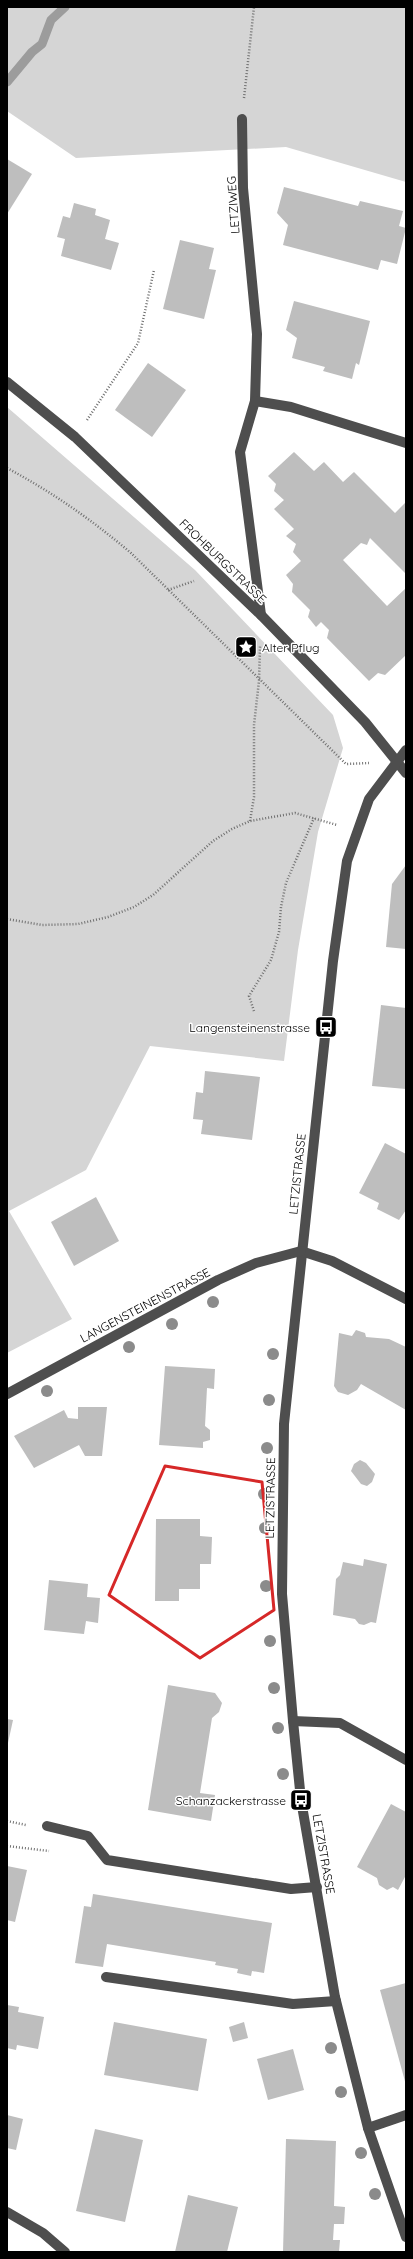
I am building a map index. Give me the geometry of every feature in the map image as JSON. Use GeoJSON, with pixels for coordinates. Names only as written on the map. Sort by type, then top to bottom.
{"type":"FeatureCollection","features":[{"type":"Feature","properties":{"kind":"street","name":"LETZIWEG"},"geometry":{"type":"LineString","coordinates":[[242,119],[243,188],[257,334],[255,401],[240,452],[261,615]]}},
{"type":"Feature","properties":{"kind":"street","name":"FROHBURGSTRASSE"},"geometry":{"type":"LineString","coordinates":[[7,382],[75,437],[261,615],[365,722],[406,773]]}},
{"type":"Feature","properties":{"kind":"street"},"geometry":{"type":"LineString","coordinates":[[255,401],[292,407],[406,444]]}},
{"type":"Feature","properties":{"kind":"street","name":"LETZISTRASSE"},"geometry":{"type":"LineString","coordinates":[[406,750],[396,761],[369,799],[347,861],[333,961],[301,1250],[284,1424],[282,1594],[292,1721],[302,1800],[336,2001],[368,2128],[406,2237]]}},
{"type":"Feature","properties":{"kind":"street"},"geometry":{"type":"LineString","coordinates":[[301,1250],[332,1261],[406,1298]]}},
{"type":"Feature","properties":{"kind":"street","name":"LANGENSTEINENSTRASSE"},"geometry":{"type":"LineString","coordinates":[[7,1394],[218,1280],[256,1263],[301,1250]]}},
{"type":"Feature","properties":{"kind":"street"},"geometry":{"type":"LineString","coordinates":[[292,1721],[340,1723],[406,1760]]}},
{"type":"Feature","properties":{"kind":"street"},"geometry":{"type":"LineString","coordinates":[[47,1826],[88,1836],[107,1860],[291,1889],[317,1887]]}},
{"type":"Feature","properties":{"kind":"street"},"geometry":{"type":"LineString","coordinates":[[106,1977],[293,2004],[336,2001]]}},
{"type":"Feature","properties":{"kind":"street"},"geometry":{"type":"LineString","coordinates":[[368,2128],[406,2115]]}},
{"type":"Feature","properties":{"kind":"street"},"geometry":{"type":"LineString","coordinates":[[7,2212],[43,2233],[65,2252]]}},
{"type":"Feature","properties":{"kind":"path"},"geometry":{"type":"LineString","coordinates":[[242,119],[254,7]]}},
{"type":"Feature","properties":{"kind":"path"},"geometry":{"type":"LineString","coordinates":[[75,437],[138,343],[154,270]]}},
{"type":"Feature","properties":{"kind":"path"},"geometry":{"type":"LineString","coordinates":[[7,468],[37,485],[94,522],[131,553],[346,764]]}},
{"type":"Feature","properties":{"kind":"path"},"geometry":{"type":"LineString","coordinates":[[168,590],[197,580]]}},
{"type":"Feature","properties":{"kind":"path"},"geometry":{"type":"LineString","coordinates":[[250,821],[254,797],[254,725],[260,681]]}},
{"type":"Feature","properties":{"kind":"path"},"geometry":{"type":"LineString","coordinates":[[7,919],[42,925],[78,924],[108,917],[134,907],[153,895],[213,841],[232,829],[250,821],[295,813],[328,821]]}},
{"type":"Feature","properties":{"kind":"path"},"geometry":{"type":"LineString","coordinates":[[254,1011],[249,996],[271,960],[279,932],[281,906],[286,883],[314,818]]}},
{"type":"Feature","properties":{"kind":"path"},"geometry":{"type":"LineString","coordinates":[[7,1821],[32,1827]]}},
{"type":"Feature","properties":{"kind":"path"},"geometry":{"type":"LineString","coordinates":[[7,1846],[52,1851]]}},
{"type":"Feature","properties":{"kind":"highlighted area"},"geometry":{"type":"Polygon","coordinates":[[[165,1466],[262,1482],[274,1610],[200,1658],[109,1595],[165,1466]]]}},
{"type":"Feature","properties":{"kind":"shaded area"},"geometry":{"type":"Polygon","coordinates":[[[7,7],[406,7],[406,182],[286,147],[76,158],[7,111],[7,7]]]}},
{"type":"Feature","properties":{"kind":"shaded area"},"geometry":{"type":"Polygon","coordinates":[[[7,407],[195,570],[333,715],[343,748],[318,832],[298,950],[284,1061],[150,1046],[86,1170],[9,1211],[72,1319],[7,1353],[7,407]]]}},
{"type":"Feature","properties":{"kind":"building"},"geometry":{"type":"Polygon","coordinates":[[[7,159],[32,174],[7,214],[7,159]]]}},
{"type":"Feature","properties":{"kind":"building"},"geometry":{"type":"Polygon","coordinates":[[[284,187],[358,206],[360,201],[403,211],[399,226],[406,228],[397,264],[381,260],[378,270],[283,245],[288,225],[277,213],[284,187]]]}},
{"type":"Feature","properties":{"kind":"building"},"geometry":{"type":"Polygon","coordinates":[[[74,203],[96,209],[95,215],[110,220],[105,239],[119,243],[111,270],[61,256],[65,239],[57,237],[63,216],[70,218],[74,203]]]}},
{"type":"Feature","properties":{"kind":"building"},"geometry":{"type":"Polygon","coordinates":[[[180,240],[214,248],[209,269],[216,270],[204,319],[163,309],[180,240]]]}},
{"type":"Feature","properties":{"kind":"building"},"geometry":{"type":"Polygon","coordinates":[[[294,301],[370,321],[359,365],[356,363],[352,379],[323,371],[325,367],[292,358],[297,338],[286,330],[294,301]]]}},
{"type":"Feature","properties":{"kind":"building"},"geometry":{"type":"Polygon","coordinates":[[[148,363],[186,390],[152,437],[115,410],[148,363]]]}},
{"type":"Feature","properties":{"kind":"building"},"geometry":{"type":"Polygon","coordinates":[[[294,452],[314,471],[324,462],[343,482],[354,472],[395,513],[406,502],[406,574],[370,538],[367,545],[361,543],[343,560],[387,606],[406,588],[406,655],[385,675],[378,673],[369,681],[327,638],[329,630],[321,622],[316,627],[308,617],[310,610],[292,592],[293,584],[286,575],[301,561],[293,552],[296,544],[286,536],[294,529],[274,509],[284,500],[274,491],[276,484],[268,476],[294,452]]]}},
{"type":"Feature","properties":{"kind":"building"},"geometry":{"type":"Polygon","coordinates":[[[406,865],[406,949],[386,947],[392,884],[406,865]]]}},
{"type":"Feature","properties":{"kind":"building"},"geometry":{"type":"Polygon","coordinates":[[[381,1005],[406,1008],[406,1089],[372,1086],[381,1005]]]}},
{"type":"Feature","properties":{"kind":"building"},"geometry":{"type":"Polygon","coordinates":[[[205,1071],[260,1077],[252,1140],[201,1134],[203,1120],[193,1119],[196,1092],[203,1093],[205,1071]]]}},
{"type":"Feature","properties":{"kind":"building"},"geometry":{"type":"Polygon","coordinates":[[[385,1143],[406,1154],[406,1210],[399,1220],[377,1209],[379,1203],[359,1193],[385,1143]]]}},
{"type":"Feature","properties":{"kind":"building"},"geometry":{"type":"Polygon","coordinates":[[[96,1197],[119,1241],[74,1266],[51,1222],[96,1197]]]}},
{"type":"Feature","properties":{"kind":"building"},"geometry":{"type":"Polygon","coordinates":[[[356,1330],[365,1333],[366,1337],[389,1339],[406,1347],[406,1410],[361,1384],[357,1390],[348,1395],[338,1392],[334,1386],[339,1333],[352,1336],[356,1330]]]}},
{"type":"Feature","properties":{"kind":"building"},"geometry":{"type":"Polygon","coordinates":[[[165,1366],[215,1369],[214,1389],[207,1388],[205,1426],[210,1430],[210,1440],[203,1442],[203,1448],[159,1445],[165,1366]]]}},
{"type":"Feature","properties":{"kind":"building"},"geometry":{"type":"Polygon","coordinates":[[[78,1407],[107,1407],[102,1456],[85,1456],[79,1445],[34,1468],[14,1436],[64,1410],[68,1418],[78,1419],[78,1407]]]}},
{"type":"Feature","properties":{"kind":"building"},"geometry":{"type":"Polygon","coordinates":[[[360,1460],[366,1463],[375,1474],[372,1482],[367,1486],[361,1484],[351,1471],[354,1464],[360,1460]]]}},
{"type":"Feature","properties":{"kind":"building"},"geometry":{"type":"Polygon","coordinates":[[[156,1519],[200,1519],[200,1536],[212,1537],[211,1564],[200,1564],[200,1589],[179,1589],[179,1601],[155,1601],[156,1519]]]}},
{"type":"Feature","properties":{"kind":"building"},"geometry":{"type":"Polygon","coordinates":[[[364,1559],[387,1564],[376,1623],[371,1622],[364,1625],[359,1624],[355,1619],[333,1615],[336,1579],[340,1575],[343,1562],[363,1566],[364,1559]]]}},
{"type":"Feature","properties":{"kind":"building"},"geometry":{"type":"Polygon","coordinates":[[[49,1580],[88,1584],[87,1597],[100,1598],[98,1623],[86,1621],[84,1634],[44,1630],[49,1580]]]}},
{"type":"Feature","properties":{"kind":"building"},"geometry":{"type":"Polygon","coordinates":[[[168,1685],[215,1693],[222,1703],[219,1712],[212,1718],[200,1793],[215,1795],[211,1821],[148,1810],[168,1685]]]}},
{"type":"Feature","properties":{"kind":"building"},"geometry":{"type":"Polygon","coordinates":[[[7,1719],[13,1720],[8,1743],[7,1743],[7,1719]]]}},
{"type":"Feature","properties":{"kind":"building"},"geometry":{"type":"Polygon","coordinates":[[[391,1804],[406,1812],[406,1875],[398,1890],[393,1887],[387,1890],[379,1885],[377,1878],[357,1867],[391,1804]]]}},
{"type":"Feature","properties":{"kind":"building"},"geometry":{"type":"Polygon","coordinates":[[[7,1866],[27,1870],[15,1922],[7,1920],[7,1866]]]}},
{"type":"Feature","properties":{"kind":"building"},"geometry":{"type":"Polygon","coordinates":[[[93,1894],[272,1923],[264,1973],[252,1971],[251,1976],[237,1973],[238,1969],[215,1965],[216,1962],[107,1944],[103,1967],[75,1963],[84,1906],[91,1907],[93,1894]]]}},
{"type":"Feature","properties":{"kind":"building"},"geometry":{"type":"Polygon","coordinates":[[[406,1983],[406,2085],[380,1990],[406,1983]]]}},
{"type":"Feature","properties":{"kind":"building"},"geometry":{"type":"Polygon","coordinates":[[[7,2005],[19,2007],[18,2012],[44,2017],[38,2049],[17,2045],[16,2050],[7,2048],[7,2005]]]}},
{"type":"Feature","properties":{"kind":"building"},"geometry":{"type":"Polygon","coordinates":[[[114,2022],[207,2039],[198,2091],[104,2075],[114,2022]]]}},
{"type":"Feature","properties":{"kind":"building"},"geometry":{"type":"Polygon","coordinates":[[[244,2022],[248,2038],[233,2042],[229,2027],[244,2022]]]}},
{"type":"Feature","properties":{"kind":"building"},"geometry":{"type":"Polygon","coordinates":[[[293,2049],[304,2090],[268,2100],[257,2059],[293,2049]]]}},
{"type":"Feature","properties":{"kind":"building"},"geometry":{"type":"Polygon","coordinates":[[[7,2115],[23,2119],[16,2150],[7,2148],[7,2115]]]}},
{"type":"Feature","properties":{"kind":"building"},"geometry":{"type":"Polygon","coordinates":[[[95,2129],[143,2140],[125,2222],[76,2211],[95,2129]]]}},
{"type":"Feature","properties":{"kind":"building"},"geometry":{"type":"Polygon","coordinates":[[[286,2139],[336,2141],[334,2206],[345,2207],[344,2224],[334,2224],[333,2240],[340,2240],[339,2252],[283,2252],[286,2139]]]}},
{"type":"Feature","properties":{"kind":"building"},"geometry":{"type":"Polygon","coordinates":[[[188,2195],[238,2207],[227,2252],[175,2252],[188,2195]]]}},
{"type":"Feature","properties":{"kind":"waterway"},"geometry":{"type":"LineString","coordinates":[[7,82],[32,52],[42,44],[51,20],[65,7]]}},
{"type":"Feature","properties":{"kind":"place","name":"Alter Pflug"},"geometry":{"type":"Point","coordinates":[246,647]}},
{"type":"Feature","properties":{"kind":"place","name":"Langensteinenstrasse"},"geometry":{"type":"Point","coordinates":[326,1027]}},
{"type":"Feature","properties":{"kind":"place","name":"Schanzackerstrasse"},"geometry":{"type":"Point","coordinates":[301,1800]}}]}
